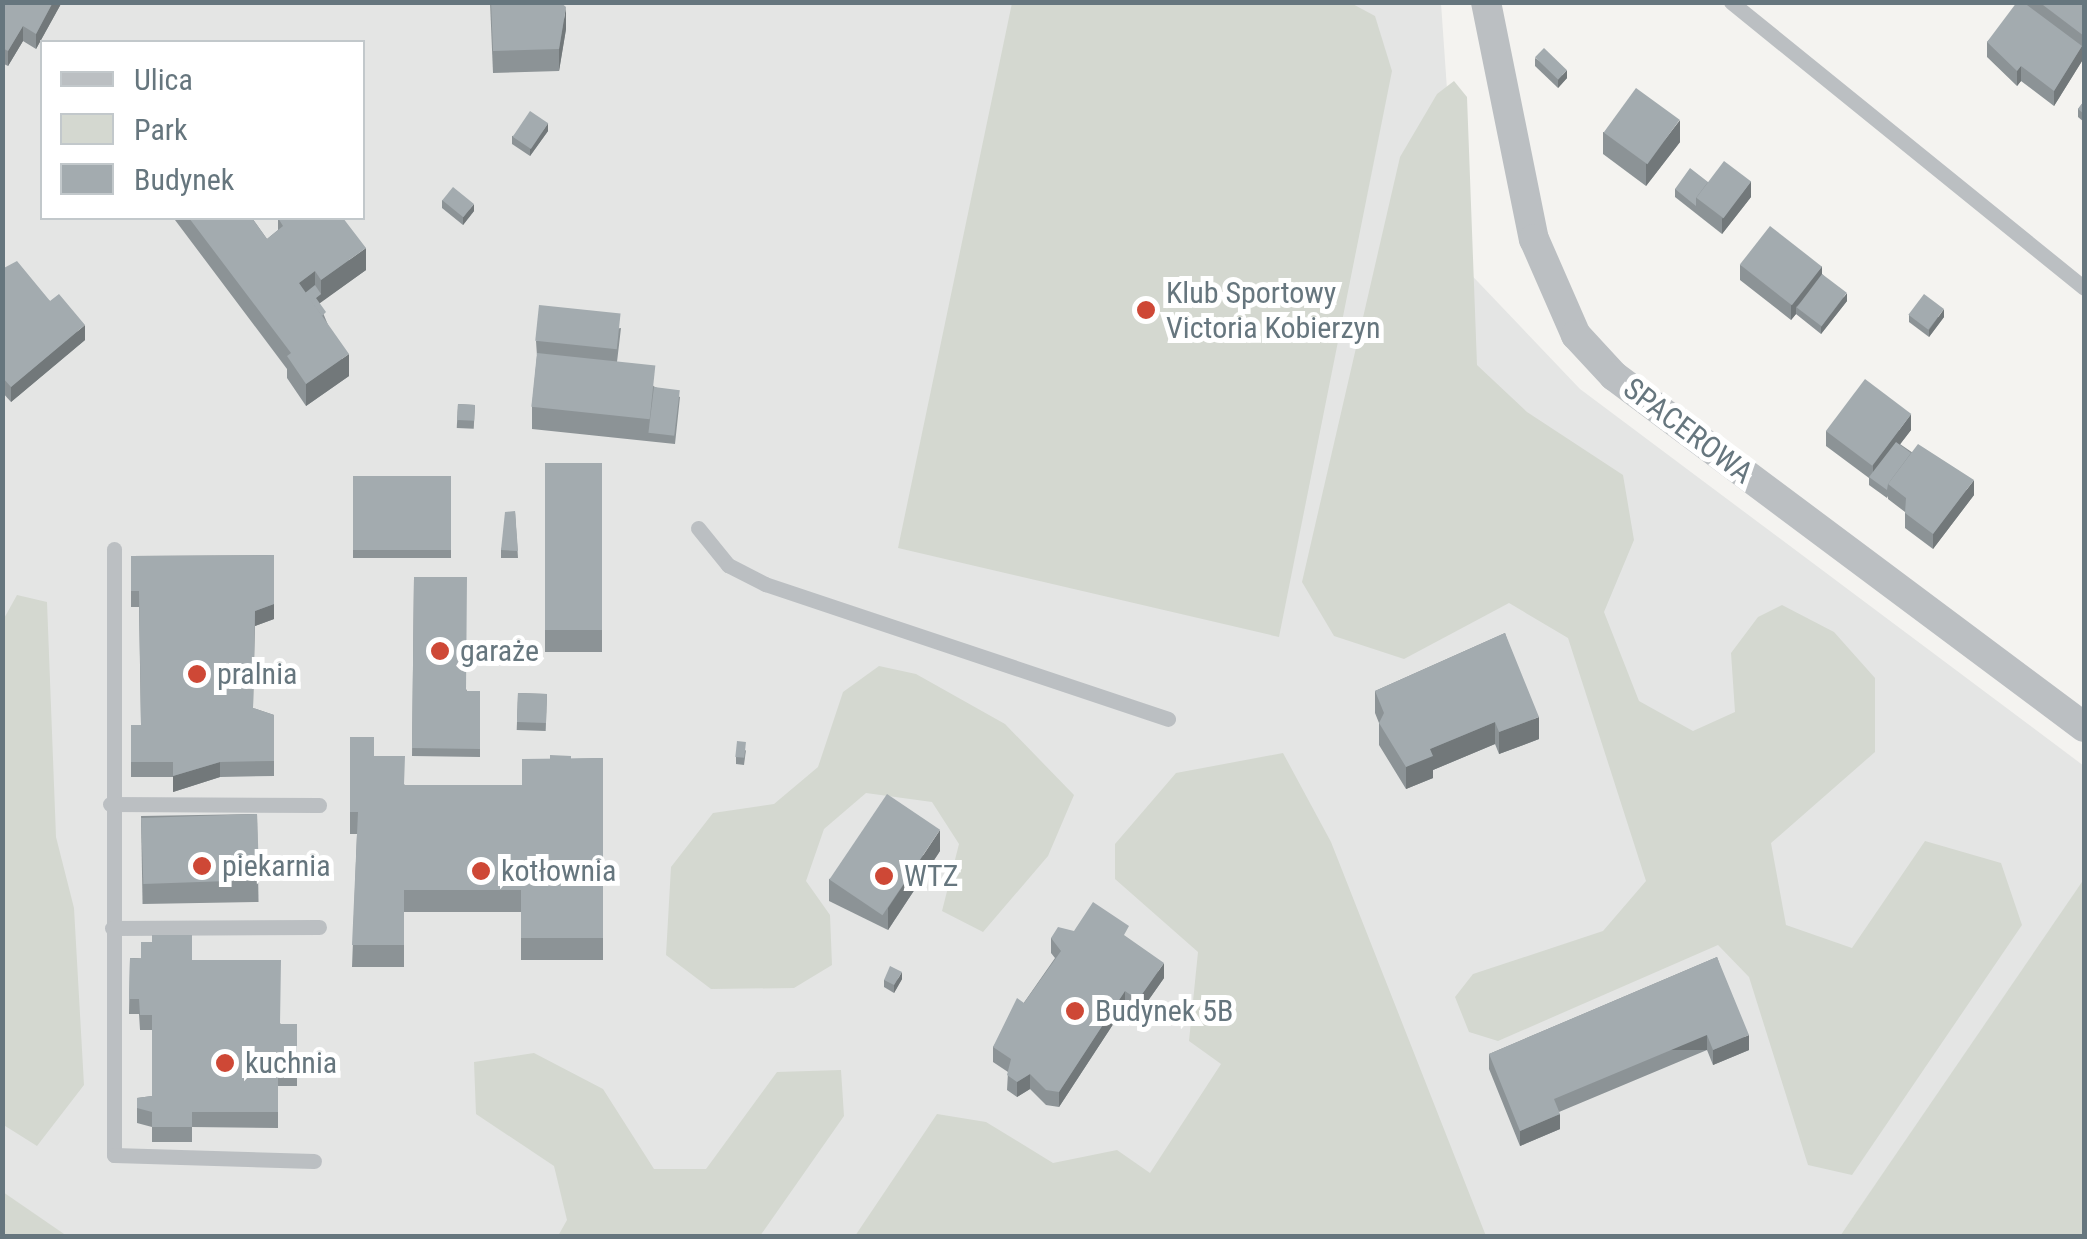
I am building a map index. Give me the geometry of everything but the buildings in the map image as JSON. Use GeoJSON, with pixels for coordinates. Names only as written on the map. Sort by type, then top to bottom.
{"type":"FeatureCollection","features":[{"type":"Feature","properties":{"kind":"street","name":"SPACEROWA"},"geometry":{"type":"LineString","coordinates":[[1486,2],[1534,239],[1576,335],[1614,376],[2084,727]]}},
{"type":"Feature","properties":{"kind":"lane"},"geometry":{"type":"LineString","coordinates":[[1731,2],[2084,288]]}},
{"type":"Feature","properties":{"kind":"lane"},"geometry":{"type":"LineString","coordinates":[[698,528],[728,565],[766,584],[1168,719]]}},
{"type":"Feature","properties":{"kind":"lane"},"geometry":{"type":"LineString","coordinates":[[114,549],[110,804],[114,1155],[314,1161]]}},
{"type":"Feature","properties":{"kind":"lane"},"geometry":{"type":"LineString","coordinates":[[110,804],[320,805]]}},
{"type":"Feature","properties":{"kind":"lane"},"geometry":{"type":"LineString","coordinates":[[112,928],[318,927]]}},
{"type":"Feature","properties":{"kind":"shaded area"},"geometry":{"type":"Polygon","coordinates":[[[2,3],[1441,3],[1459,262],[1580,389],[2084,766],[2084,885],[1840,1236],[3,1236],[2,3]]]}},
{"type":"Feature","properties":{"kind":"green space","name":"Klub Sportowy Victoria Kobierzyn"},"geometry":{"type":"Polygon","coordinates":[[[1349,2],[1375,16],[1392,71],[1279,637],[898,548],[1012,3],[1349,2]]]}},
{"type":"Feature","properties":{"kind":"green space"},"geometry":{"type":"Polygon","coordinates":[[[1454,81],[1467,97],[1477,365],[1527,412],[1623,475],[1634,540],[1604,612],[1639,701],[1693,731],[1735,712],[1731,653],[1758,617],[1782,605],[1834,632],[1875,678],[1875,752],[1771,843],[1786,925],[1852,948],[1925,841],[2001,863],[2022,925],[1852,1175],[1808,1165],[1749,977],[1718,945],[1498,1041],[1469,1032],[1455,997],[1473,974],[1603,931],[1646,881],[1568,638],[1509,603],[1404,659],[1334,636],[1302,582],[1400,157],[1437,94],[1454,81]]]}},
{"type":"Feature","properties":{"kind":"green space"},"geometry":{"type":"Polygon","coordinates":[[[17,595],[47,602],[56,837],[74,908],[84,1085],[37,1146],[2,1124],[2,622],[17,595]]]}},
{"type":"Feature","properties":{"kind":"green space"},"geometry":{"type":"Polygon","coordinates":[[[879,666],[916,674],[1005,724],[1074,795],[1048,856],[983,932],[942,911],[959,844],[932,802],[866,793],[824,829],[806,881],[830,915],[832,965],[794,988],[711,989],[666,955],[671,867],[713,813],[774,804],[818,767],[843,692],[879,666]]]}},
{"type":"Feature","properties":{"kind":"green space"},"geometry":{"type":"Polygon","coordinates":[[[1283,753],[1331,842],[1486,1236],[855,1236],[937,1114],[986,1122],[1053,1163],[1117,1150],[1150,1173],[1221,1064],[1189,1041],[1198,952],[1115,879],[1115,844],[1176,773],[1283,753]]]}},
{"type":"Feature","properties":{"kind":"green space"},"geometry":{"type":"Polygon","coordinates":[[[2084,879],[2084,1236],[1840,1236],[2084,879]]]}},
{"type":"Feature","properties":{"kind":"green space"},"geometry":{"type":"Polygon","coordinates":[[[534,1053],[603,1089],[654,1169],[706,1169],[777,1072],[841,1070],[844,1116],[760,1236],[558,1236],[567,1220],[554,1166],[476,1114],[474,1062],[534,1053]]]}},
{"type":"Feature","properties":{"kind":"green space"},"geometry":{"type":"Polygon","coordinates":[[[3,1192],[67,1236],[3,1236],[3,1192]]]}},
{"type":"Feature","properties":{"kind":"place","name":"Klub Sportowy Victoria Kobierzyn"},"geometry":{"type":"Point","coordinates":[1146,310]}},
{"type":"Feature","properties":{"kind":"place","name":"garaże"},"geometry":{"type":"Point","coordinates":[440,651]}},
{"type":"Feature","properties":{"kind":"place","name":"pralnia"},"geometry":{"type":"Point","coordinates":[197,674]}},
{"type":"Feature","properties":{"kind":"place","name":"piekarnia"},"geometry":{"type":"Point","coordinates":[202,866]}},
{"type":"Feature","properties":{"kind":"place","name":"kotłownia"},"geometry":{"type":"Point","coordinates":[481,871]}},
{"type":"Feature","properties":{"kind":"place","name":"WTZ"},"geometry":{"type":"Point","coordinates":[884,876]}},
{"type":"Feature","properties":{"kind":"place","name":"Budynek 5B"},"geometry":{"type":"Point","coordinates":[1075,1011]}},
{"type":"Feature","properties":{"kind":"place","name":"kuchnia"},"geometry":{"type":"Point","coordinates":[225,1063]}}]}
